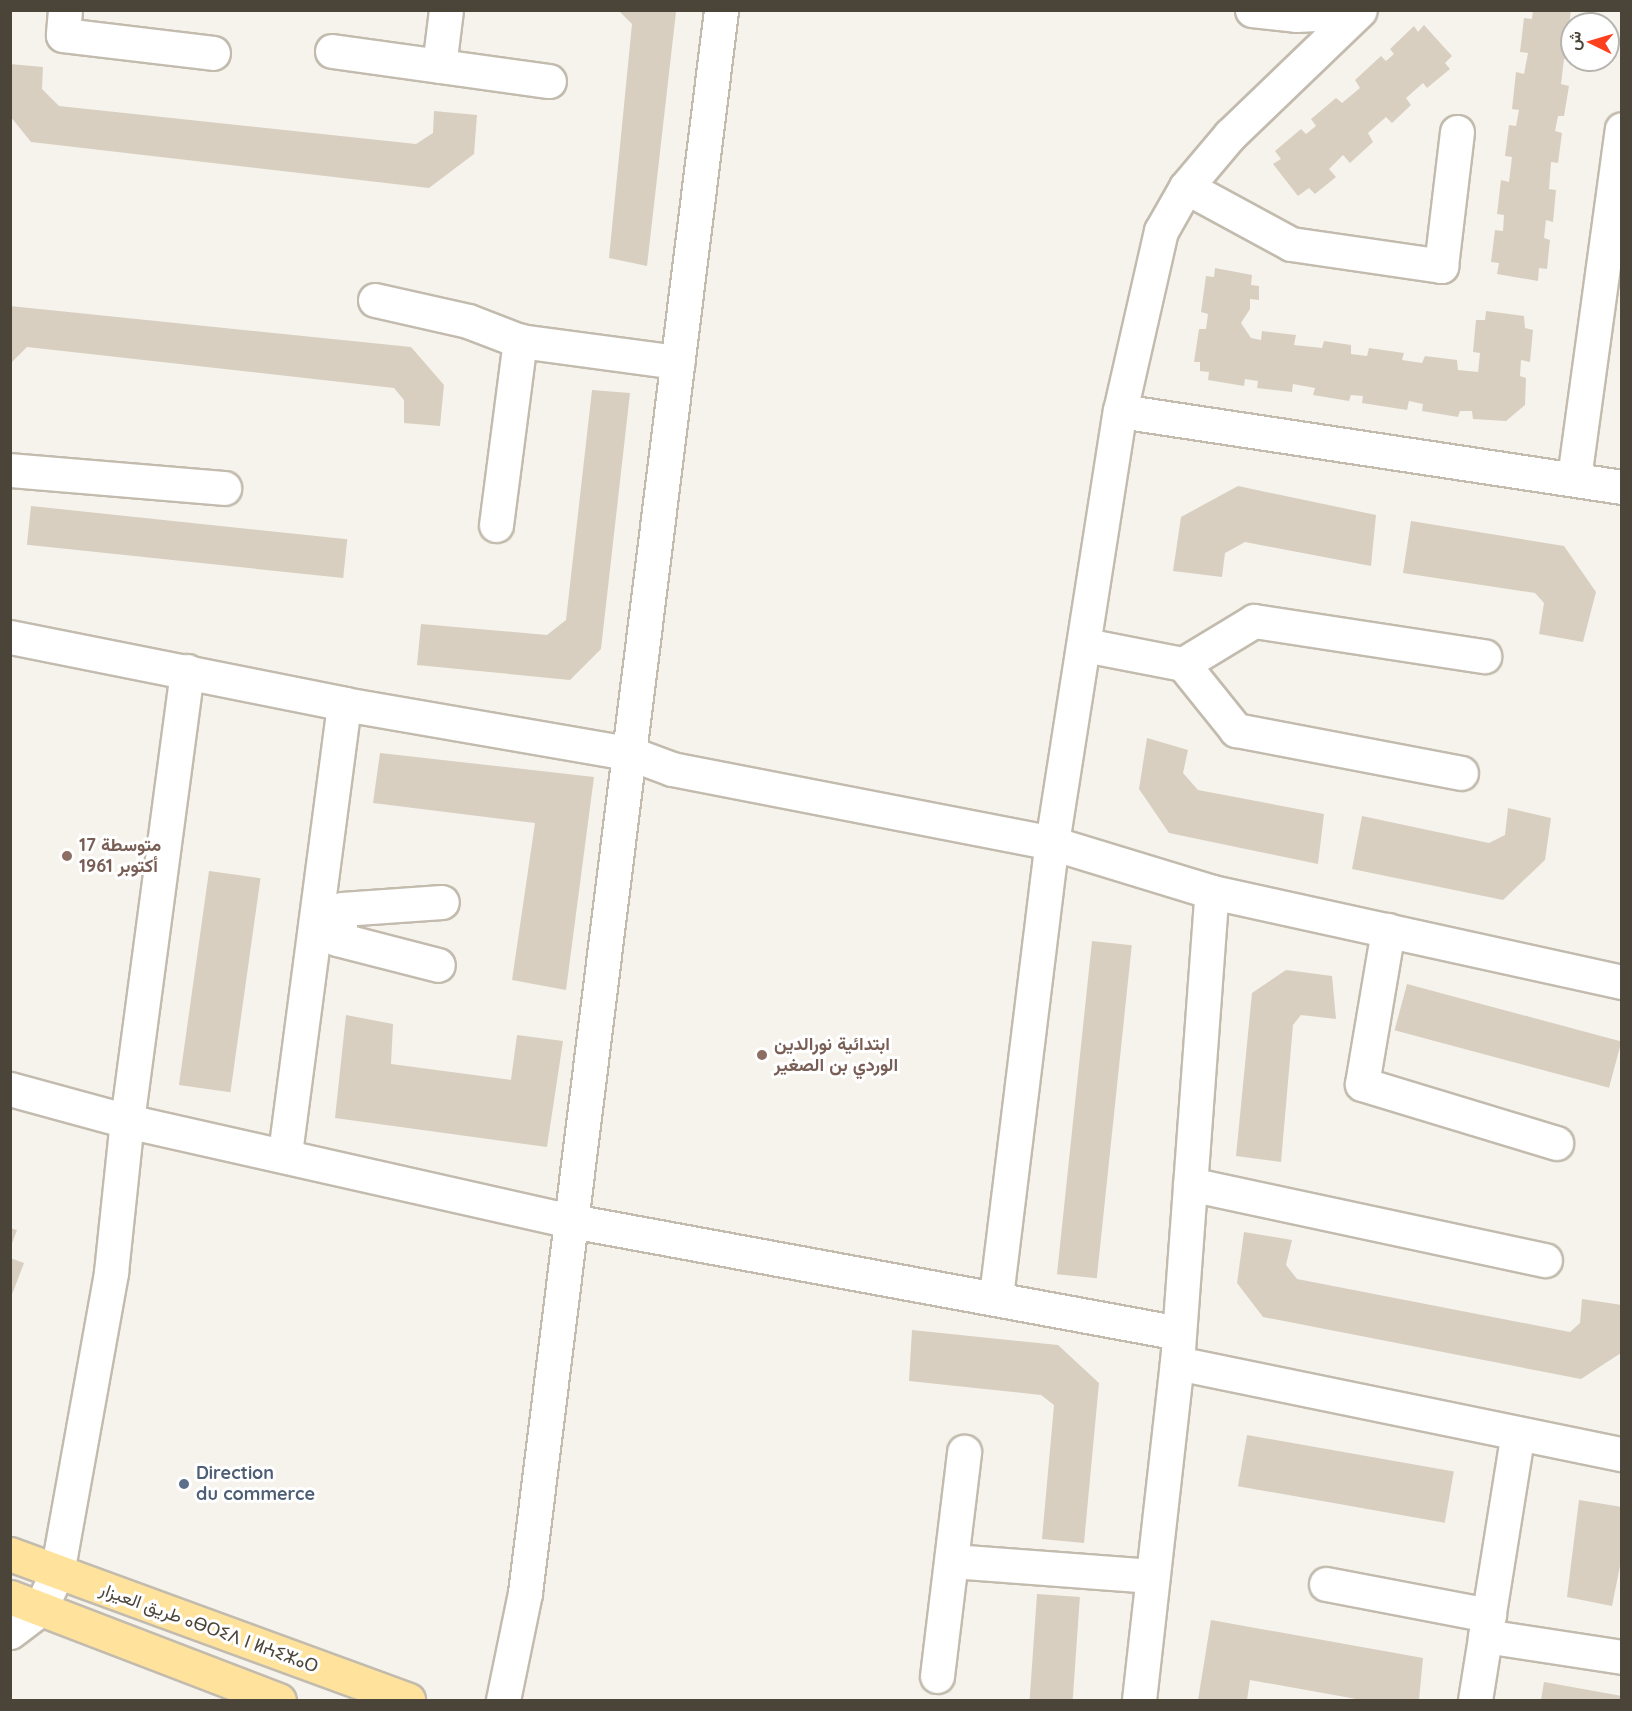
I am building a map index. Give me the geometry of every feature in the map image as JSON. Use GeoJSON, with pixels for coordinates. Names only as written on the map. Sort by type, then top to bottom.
{"type":"FeatureCollection","features":[{"type":"Feature","properties":{"kind":"main road","name":"طريق العيزار ⴰⴱⵔⵉⴷ ⵏ ⵍⵄⵉⵣⴰⵔ"},"geometry":{"type":"LineString","coordinates":[[10,1554],[408,1701]]}},
{"type":"Feature","properties":{"kind":"main road"},"geometry":{"type":"LineString","coordinates":[[10,1597],[279,1701]]}},
{"type":"Feature","properties":{"kind":"street"},"geometry":{"type":"LineString","coordinates":[[64,10],[63,35],[213,53]]}},
{"type":"Feature","properties":{"kind":"street"},"geometry":{"type":"LineString","coordinates":[[439,66],[446,10]]}},
{"type":"Feature","properties":{"kind":"street"},"geometry":{"type":"LineString","coordinates":[[503,1701],[525,1593],[722,10]]}},
{"type":"Feature","properties":{"kind":"street"},"geometry":{"type":"LineString","coordinates":[[1252,10],[1296,15],[1358,11]]}},
{"type":"Feature","properties":{"kind":"street"},"geometry":{"type":"LineString","coordinates":[[996,1296],[1052,843],[1085,645],[1120,411],[1161,231],[1186,187],[1230,135],[1358,11]]}},
{"type":"Feature","properties":{"kind":"street"},"geometry":{"type":"LineString","coordinates":[[332,51],[549,81]]}},
{"type":"Feature","properties":{"kind":"street"},"geometry":{"type":"LineString","coordinates":[[1574,478],[1618,186],[1622,129]]}},
{"type":"Feature","properties":{"kind":"street"},"geometry":{"type":"LineString","coordinates":[[1186,187],[1291,244],[1442,266],[1457,132]]}},
{"type":"Feature","properties":{"kind":"street"},"geometry":{"type":"LineString","coordinates":[[375,300],[468,321],[520,341],[678,362]]}},
{"type":"Feature","properties":{"kind":"street"},"geometry":{"type":"LineString","coordinates":[[496,525],[520,341]]}},
{"type":"Feature","properties":{"kind":"street"},"geometry":{"type":"LineString","coordinates":[[1120,411],[1622,487]]}},
{"type":"Feature","properties":{"kind":"street"},"geometry":{"type":"LineString","coordinates":[[10,470],[224,488]]}},
{"type":"Feature","properties":{"kind":"street"},"geometry":{"type":"LineString","coordinates":[[1184,664],[1254,621],[1484,656]]}},
{"type":"Feature","properties":{"kind":"street"},"geometry":{"type":"LineString","coordinates":[[10,637],[187,670],[344,704],[629,753],[672,770],[1052,843],[1212,892],[1622,982]]}},
{"type":"Feature","properties":{"kind":"street"},"geometry":{"type":"LineString","coordinates":[[1085,645],[1184,664],[1236,730],[1461,773]]}},
{"type":"Feature","properties":{"kind":"street"},"geometry":{"type":"LineString","coordinates":[[10,1632],[40,1610],[57,1573],[111,1272],[127,1121],[187,670]]}},
{"type":"Feature","properties":{"kind":"street"},"geometry":{"type":"LineString","coordinates":[[285,1153],[328,921],[344,704]]}},
{"type":"Feature","properties":{"kind":"street"},"geometry":{"type":"LineString","coordinates":[[1139,1701],[1178,1348],[1212,892]]}},
{"type":"Feature","properties":{"kind":"street"},"geometry":{"type":"LineString","coordinates":[[328,921],[342,909],[442,902]]}},
{"type":"Feature","properties":{"kind":"street"},"geometry":{"type":"LineString","coordinates":[[328,921],[337,939],[438,965]]}},
{"type":"Feature","properties":{"kind":"street"},"geometry":{"type":"LineString","coordinates":[[1388,930],[1362,1084],[1557,1143]]}},
{"type":"Feature","properties":{"kind":"street"},"geometry":{"type":"LineString","coordinates":[[10,1089],[127,1121],[285,1153],[572,1221],[996,1296],[1178,1348],[1518,1433],[1622,1454]]}},
{"type":"Feature","properties":{"kind":"street"},"geometry":{"type":"LineString","coordinates":[[1190,1184],[1545,1260]]}},
{"type":"Feature","properties":{"kind":"street"},"geometry":{"type":"LineString","coordinates":[[1475,1701],[1518,1433]]}},
{"type":"Feature","properties":{"kind":"street"},"geometry":{"type":"LineString","coordinates":[[937,1676],[964,1452]]}},
{"type":"Feature","properties":{"kind":"street"},"geometry":{"type":"LineString","coordinates":[[952,1561],[1152,1576]]}},
{"type":"Feature","properties":{"kind":"street"},"geometry":{"type":"LineString","coordinates":[[1326,1584],[1622,1657]]}},
{"type":"Feature","properties":{"kind":"building"},"geometry":{"type":"Polygon","coordinates":[[[618,10],[676,12],[647,266],[609,258],[632,24],[618,10]]]}},
{"type":"Feature","properties":{"kind":"building"},"geometry":{"type":"Polygon","coordinates":[[[1533,10],[1571,10],[1571,12],[1560,12],[1561,84],[1569,86],[1564,116],[1558,116],[1555,131],[1562,133],[1558,163],[1551,162],[1549,189],[1556,190],[1553,222],[1546,220],[1544,238],[1550,240],[1547,269],[1539,268],[1538,281],[1497,274],[1499,263],[1491,262],[1495,230],[1503,231],[1504,215],[1497,214],[1501,180],[1509,182],[1512,157],[1505,156],[1509,125],[1516,126],[1519,110],[1512,109],[1516,72],[1524,74],[1528,53],[1520,52],[1524,18],[1532,19],[1533,10]]]}},
{"type":"Feature","properties":{"kind":"building"},"geometry":{"type":"Polygon","coordinates":[[[1424,25],[1452,56],[1445,63],[1450,69],[1427,88],[1423,83],[1406,98],[1411,105],[1392,123],[1386,117],[1368,133],[1373,142],[1350,163],[1343,155],[1329,169],[1336,177],[1315,194],[1309,188],[1298,196],[1273,164],[1281,159],[1275,151],[1301,129],[1306,134],[1316,126],[1311,119],[1336,98],[1342,103],[1360,88],[1355,80],[1381,56],[1386,61],[1394,54],[1390,49],[1414,26],[1418,32],[1424,25]]]}},
{"type":"Feature","properties":{"kind":"building"},"geometry":{"type":"Polygon","coordinates":[[[10,64],[43,67],[42,89],[59,106],[416,144],[433,133],[434,111],[477,115],[474,154],[429,188],[31,142],[10,116],[10,64]]]}},
{"type":"Feature","properties":{"kind":"building"},"geometry":{"type":"Polygon","coordinates":[[[1215,268],[1252,275],[1251,285],[1259,286],[1259,300],[1250,299],[1250,309],[1241,323],[1251,338],[1261,340],[1262,331],[1296,335],[1294,345],[1322,348],[1324,341],[1351,345],[1351,354],[1367,356],[1369,348],[1404,353],[1402,360],[1422,363],[1425,356],[1457,360],[1458,370],[1478,372],[1480,353],[1473,352],[1476,320],[1485,320],[1486,311],[1524,316],[1525,328],[1533,330],[1530,362],[1521,360],[1520,376],[1526,378],[1525,405],[1506,421],[1473,419],[1472,411],[1460,411],[1458,417],[1422,411],[1423,404],[1409,401],[1407,410],[1362,403],[1363,396],[1351,395],[1349,401],[1313,395],[1315,388],[1293,384],[1292,392],[1257,388],[1258,381],[1245,379],[1244,386],[1208,380],[1209,372],[1200,371],[1200,362],[1194,362],[1199,329],[1206,329],[1208,314],[1201,312],[1206,276],[1214,277],[1215,268]]]}},
{"type":"Feature","properties":{"kind":"building"},"geometry":{"type":"Polygon","coordinates":[[[10,306],[411,347],[444,385],[440,426],[404,423],[404,400],[394,388],[27,347],[10,364],[10,306]]]}},
{"type":"Feature","properties":{"kind":"building"},"geometry":{"type":"Polygon","coordinates":[[[592,390],[630,393],[601,649],[570,680],[417,665],[421,624],[547,635],[566,620],[592,390]]]}},
{"type":"Feature","properties":{"kind":"building"},"geometry":{"type":"Polygon","coordinates":[[[1238,486],[1376,515],[1371,566],[1245,542],[1225,553],[1222,577],[1173,571],[1181,517],[1238,486]]]}},
{"type":"Feature","properties":{"kind":"building"},"geometry":{"type":"Polygon","coordinates":[[[31,506],[347,539],[343,578],[27,545],[31,506]]]}},
{"type":"Feature","properties":{"kind":"building"},"geometry":{"type":"Polygon","coordinates":[[[1411,521],[1564,546],[1596,592],[1583,642],[1539,634],[1544,603],[1535,593],[1403,573],[1411,521]]]}},
{"type":"Feature","properties":{"kind":"building"},"geometry":{"type":"Polygon","coordinates":[[[1147,738],[1188,750],[1183,773],[1198,790],[1324,814],[1318,864],[1169,833],[1139,789],[1147,738]]]}},
{"type":"Feature","properties":{"kind":"building"},"geometry":{"type":"Polygon","coordinates":[[[380,753],[594,777],[566,990],[512,980],[535,823],[373,803],[380,753]]]}},
{"type":"Feature","properties":{"kind":"building"},"geometry":{"type":"Polygon","coordinates":[[[1508,808],[1551,818],[1545,860],[1503,900],[1352,869],[1362,816],[1489,843],[1505,835],[1508,808]]]}},
{"type":"Feature","properties":{"kind":"building"},"geometry":{"type":"Polygon","coordinates":[[[209,871],[260,878],[230,1092],[179,1085],[209,871]]]}},
{"type":"Feature","properties":{"kind":"building"},"geometry":{"type":"Polygon","coordinates":[[[1092,941],[1132,945],[1097,1278],[1057,1274],[1092,941]]]}},
{"type":"Feature","properties":{"kind":"building"},"geometry":{"type":"Polygon","coordinates":[[[1286,970],[1332,976],[1336,1019],[1301,1015],[1293,1025],[1281,1162],[1236,1156],[1252,993],[1286,970]]]}},
{"type":"Feature","properties":{"kind":"building"},"geometry":{"type":"Polygon","coordinates":[[[1407,984],[1621,1041],[1609,1088],[1395,1030],[1407,984]]]}},
{"type":"Feature","properties":{"kind":"building"},"geometry":{"type":"Polygon","coordinates":[[[346,1015],[393,1024],[391,1064],[511,1080],[517,1035],[563,1041],[547,1147],[335,1118],[346,1015]]]}},
{"type":"Feature","properties":{"kind":"building"},"geometry":{"type":"Polygon","coordinates":[[[10,1228],[17,1230],[11,1246],[10,1246],[10,1228]]]}},
{"type":"Feature","properties":{"kind":"building"},"geometry":{"type":"Polygon","coordinates":[[[1244,1232],[1292,1240],[1286,1265],[1297,1279],[1570,1332],[1580,1323],[1582,1299],[1622,1305],[1621,1353],[1581,1379],[1263,1317],[1237,1283],[1244,1232]]]}},
{"type":"Feature","properties":{"kind":"building"},"geometry":{"type":"Polygon","coordinates":[[[10,1258],[24,1263],[11,1297],[10,1297],[10,1258]]]}},
{"type":"Feature","properties":{"kind":"building"},"geometry":{"type":"Polygon","coordinates":[[[912,1330],[1058,1345],[1099,1383],[1084,1543],[1042,1539],[1054,1405],[1041,1395],[909,1381],[912,1330]]]}},
{"type":"Feature","properties":{"kind":"building"},"geometry":{"type":"Polygon","coordinates":[[[1247,1435],[1454,1471],[1445,1523],[1238,1486],[1247,1435]]]}},
{"type":"Feature","properties":{"kind":"building"},"geometry":{"type":"Polygon","coordinates":[[[1579,1500],[1622,1507],[1622,1556],[1612,1606],[1567,1597],[1579,1500]]]}},
{"type":"Feature","properties":{"kind":"building"},"geometry":{"type":"Polygon","coordinates":[[[1037,1594],[1080,1597],[1073,1700],[1030,1700],[1037,1594]]]}},
{"type":"Feature","properties":{"kind":"building"},"geometry":{"type":"Polygon","coordinates":[[[1211,1620],[1423,1658],[1419,1700],[1362,1700],[1250,1680],[1247,1700],[1198,1700],[1211,1620]]]}},
{"type":"Feature","properties":{"kind":"building"},"geometry":{"type":"Polygon","coordinates":[[[1544,1682],[1622,1696],[1622,1700],[1541,1700],[1544,1682]]]}},
{"type":"Feature","properties":{"kind":"place","name":"متوسطة 17 أكتوبر 1961"},"geometry":{"type":"Point","coordinates":[67,856]}},
{"type":"Feature","properties":{"kind":"place","name":"ابتدائية نورالدين الوردي بن الصغير"},"geometry":{"type":"Point","coordinates":[762,1055]}},
{"type":"Feature","properties":{"kind":"place","name":"Direction du commerce"},"geometry":{"type":"Point","coordinates":[184,1484]}}]}
